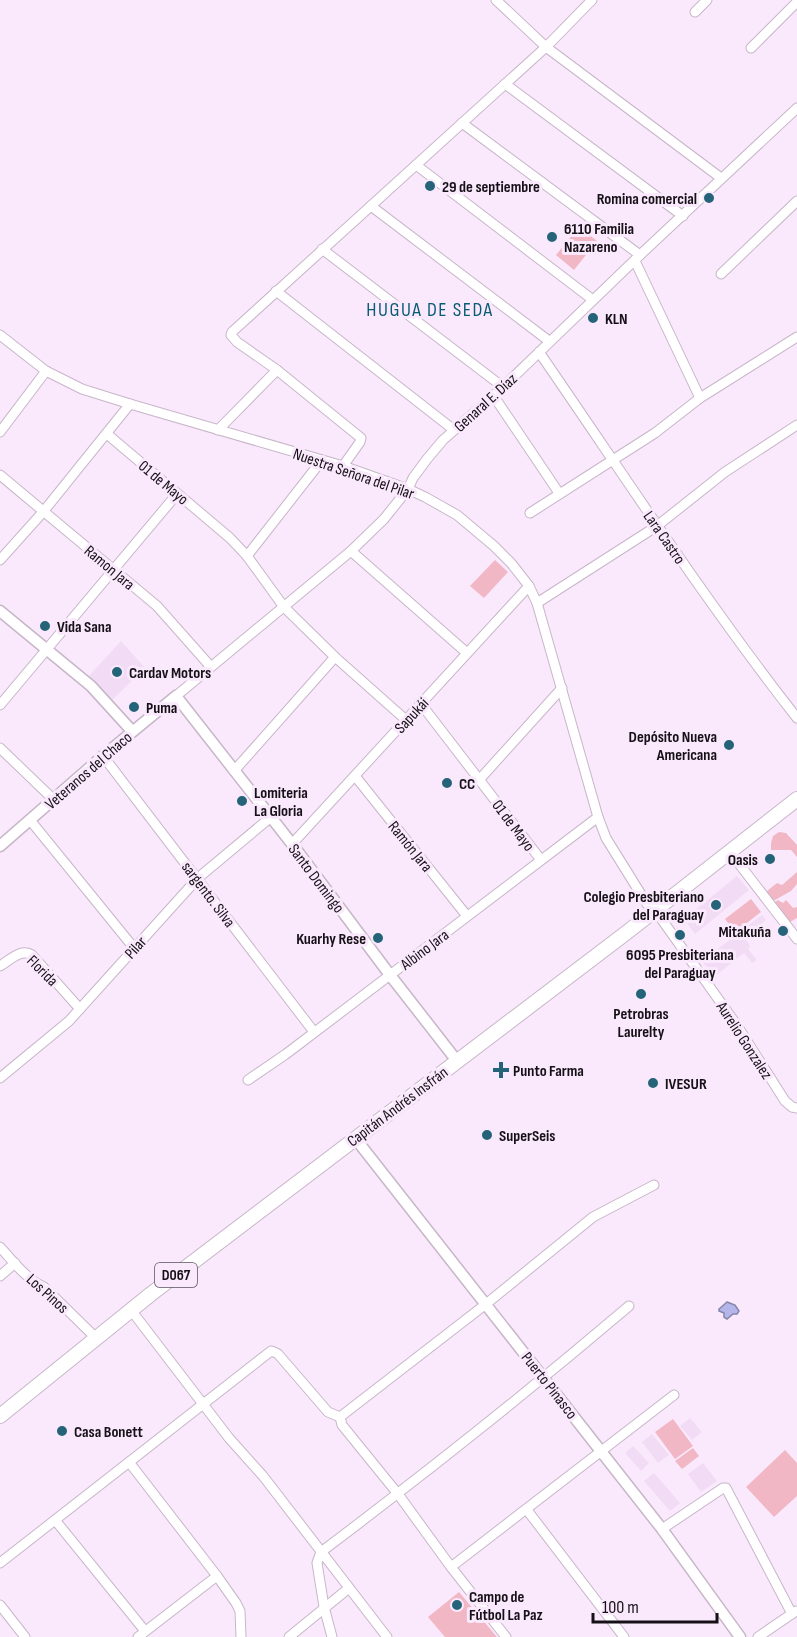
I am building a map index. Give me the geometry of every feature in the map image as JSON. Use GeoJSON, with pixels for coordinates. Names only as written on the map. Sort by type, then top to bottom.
{"type":"FeatureCollection","features":[{"type":"Feature","properties":{"kind":"main road","name":"Capitán Andrés Insfrán"},"geometry":{"type":"LineString","coordinates":[[0,1416],[131,1310],[797,799]]}},
{"type":"Feature","properties":{"kind":"street"},"geometry":{"type":"LineString","coordinates":[[496,0],[546,47],[721,178]]}},
{"type":"Feature","properties":{"kind":"street"},"geometry":{"type":"LineString","coordinates":[[343,466],[361,438],[231,335],[276,291],[546,47],[592,0]]}},
{"type":"Feature","properties":{"kind":"street"},"geometry":{"type":"LineString","coordinates":[[695,12],[707,0]]}},
{"type":"Feature","properties":{"kind":"street"},"geometry":{"type":"LineString","coordinates":[[751,48],[797,2]]}},
{"type":"Feature","properties":{"kind":"street"},"geometry":{"type":"LineString","coordinates":[[505,84],[683,216]]}},
{"type":"Feature","properties":{"kind":"street","name":"Genaral E. Díaz"},"geometry":{"type":"LineString","coordinates":[[176,696],[351,551],[384,519],[408,489],[413,478],[454,430],[797,108]]}},
{"type":"Feature","properties":{"kind":"street"},"geometry":{"type":"LineString","coordinates":[[462,123],[637,258],[700,398]]}},
{"type":"Feature","properties":{"kind":"street"},"geometry":{"type":"LineString","coordinates":[[416,165],[593,300]]}},
{"type":"Feature","properties":{"kind":"street"},"geometry":{"type":"LineString","coordinates":[[721,274],[797,201]]}},
{"type":"Feature","properties":{"kind":"street"},"geometry":{"type":"LineString","coordinates":[[371,206],[549,341]]}},
{"type":"Feature","properties":{"kind":"street"},"geometry":{"type":"LineString","coordinates":[[322,249],[502,387]]}},
{"type":"Feature","properties":{"kind":"street"},"geometry":{"type":"LineString","coordinates":[[276,291],[454,430]]}},
{"type":"Feature","properties":{"kind":"street","name":"Nuestra Señora del Pilar"},"geometry":{"type":"LineString","coordinates":[[0,335],[46,371],[82,389],[343,466],[408,489],[449,510],[477,530],[511,563],[529,585],[537,603],[606,838],[647,904],[655,910]]}},
{"type":"Feature","properties":{"kind":"street"},"geometry":{"type":"LineString","coordinates":[[530,513],[656,433],[700,398],[797,337]]}},
{"type":"Feature","properties":{"kind":"street","name":"Lara Castro"},"geometry":{"type":"LineString","coordinates":[[539,352],[614,459],[657,526],[756,666],[797,718]]}},
{"type":"Feature","properties":{"kind":"street"},"geometry":{"type":"LineString","coordinates":[[218,430],[277,370]]}},
{"type":"Feature","properties":{"kind":"street"},"geometry":{"type":"LineString","coordinates":[[0,432],[46,371]]}},
{"type":"Feature","properties":{"kind":"street"},"geometry":{"type":"LineString","coordinates":[[493,395],[559,493]]}},
{"type":"Feature","properties":{"kind":"street"},"geometry":{"type":"LineString","coordinates":[[0,561],[43,512],[130,404]]}},
{"type":"Feature","properties":{"kind":"street"},"geometry":{"type":"LineString","coordinates":[[537,603],[657,526],[725,472],[797,424]]}},
{"type":"Feature","properties":{"kind":"street","name":"01 de Mayo"},"geometry":{"type":"LineString","coordinates":[[107,434],[230,537],[247,556],[284,607]]}},
{"type":"Feature","properties":{"kind":"street"},"geometry":{"type":"LineString","coordinates":[[247,556],[322,460]]}},
{"type":"Feature","properties":{"kind":"street","name":"Ramon Jara"},"geometry":{"type":"LineString","coordinates":[[0,476],[157,606],[211,667]]}},
{"type":"Feature","properties":{"kind":"street"},"geometry":{"type":"LineString","coordinates":[[0,705],[177,494]]}},
{"type":"Feature","properties":{"kind":"street"},"geometry":{"type":"LineString","coordinates":[[351,551],[468,653]]}},
{"type":"Feature","properties":{"kind":"street","name":"Sapukái"},"geometry":{"type":"LineString","coordinates":[[292,844],[529,585]]}},
{"type":"Feature","properties":{"kind":"street"},"geometry":{"type":"LineString","coordinates":[[284,607],[335,657],[406,720]]}},
{"type":"Feature","properties":{"kind":"street"},"geometry":{"type":"LineString","coordinates":[[0,611],[91,686],[132,732]]}},
{"type":"Feature","properties":{"kind":"street"},"geometry":{"type":"LineString","coordinates":[[234,771],[335,657]]}},
{"type":"Feature","properties":{"kind":"street"},"geometry":{"type":"LineString","coordinates":[[479,780],[562,688]]}},
{"type":"Feature","properties":{"kind":"street","name":"Veteranos del Chaco"},"geometry":{"type":"LineString","coordinates":[[0,846],[176,696]]}},
{"type":"Feature","properties":{"kind":"street","name":"Santo Domingo"},"geometry":{"type":"LineString","coordinates":[[176,696],[457,1061]]}},
{"type":"Feature","properties":{"kind":"street","name":"01 de Mayo"},"geometry":{"type":"LineString","coordinates":[[421,704],[541,860]]}},
{"type":"Feature","properties":{"kind":"street"},"geometry":{"type":"LineString","coordinates":[[0,748],[53,800]]}},
{"type":"Feature","properties":{"kind":"street","name":"sargento. Silva"},"geometry":{"type":"LineString","coordinates":[[103,756],[314,1032]]}},
{"type":"Feature","properties":{"kind":"street","name":"Ramón Jara"},"geometry":{"type":"LineString","coordinates":[[355,776],[467,916]]}},
{"type":"Feature","properties":{"kind":"street","name":"Pilar"},"geometry":{"type":"LineString","coordinates":[[0,1078],[69,1021],[198,878],[271,817]]}},
{"type":"Feature","properties":{"kind":"street","name":"Albino Jara"},"geometry":{"type":"LineString","coordinates":[[248,1080],[286,1054],[598,817]]}},
{"type":"Feature","properties":{"kind":"street"},"geometry":{"type":"LineString","coordinates":[[30,819],[134,948]]}},
{"type":"Feature","properties":{"kind":"street"},"geometry":{"type":"LineString","coordinates":[[730,852],[797,939]]}},
{"type":"Feature","properties":{"kind":"street","name":"Aurelio Gonzalez"},"geometry":{"type":"LineString","coordinates":[[655,910],[736,1024],[785,1101],[797,1108]]}},
{"type":"Feature","properties":{"kind":"street"},"geometry":{"type":"LineString","coordinates":[[789,928],[797,922]]}},
{"type":"Feature","properties":{"kind":"street","name":"Florida"},"geometry":{"type":"LineString","coordinates":[[0,966],[20,953],[28,952],[80,1010]]}},
{"type":"Feature","properties":{"kind":"street","name":"Puerto Pinasco"},"geometry":{"type":"LineString","coordinates":[[355,1138],[662,1529],[740,1637]]}},
{"type":"Feature","properties":{"kind":"street"},"geometry":{"type":"LineString","coordinates":[[340,1417],[486,1304],[593,1217],[654,1185]]}},
{"type":"Feature","properties":{"kind":"street","name":"Los Pinos"},"geometry":{"type":"LineString","coordinates":[[0,1247],[34,1282],[44,1287],[96,1338]]}},
{"type":"Feature","properties":{"kind":"street"},"geometry":{"type":"LineString","coordinates":[[0,1276],[15,1263]]}},
{"type":"Feature","properties":{"kind":"street"},"geometry":{"type":"LineString","coordinates":[[332,1637],[324,1608],[317,1563],[321,1552],[545,1378],[629,1306]]}},
{"type":"Feature","properties":{"kind":"street"},"geometry":{"type":"LineString","coordinates":[[131,1310],[387,1637]]}},
{"type":"Feature","properties":{"kind":"street"},"geometry":{"type":"LineString","coordinates":[[0,1563],[267,1353],[274,1352],[328,1412],[340,1417]]}},
{"type":"Feature","properties":{"kind":"street"},"geometry":{"type":"LineString","coordinates":[[451,1568],[674,1395]]}},
{"type":"Feature","properties":{"kind":"street"},"geometry":{"type":"LineString","coordinates":[[340,1417],[342,1425],[398,1494],[451,1568],[506,1637]]}},
{"type":"Feature","properties":{"kind":"street"},"geometry":{"type":"LineString","coordinates":[[129,1462],[217,1576],[240,1611],[241,1637]]}},
{"type":"Feature","properties":{"kind":"street"},"geometry":{"type":"LineString","coordinates":[[662,1529],[726,1488],[794,1612],[758,1637]]}},
{"type":"Feature","properties":{"kind":"street"},"geometry":{"type":"LineString","coordinates":[[527,1510],[624,1637]]}},
{"type":"Feature","properties":{"kind":"street"},"geometry":{"type":"LineString","coordinates":[[55,1520],[142,1634],[217,1576]]}},
{"type":"Feature","properties":{"kind":"street"},"geometry":{"type":"LineString","coordinates":[[289,1637],[349,1588]]}},
{"type":"Feature","properties":{"kind":"street"},"geometry":{"type":"LineString","coordinates":[[0,1605],[25,1637]]}},
{"type":"Feature","properties":{"kind":"shaded area"},"geometry":{"type":"Polygon","coordinates":[[[579,227],[597,241],[574,270],[556,255],[579,227]]]}},
{"type":"Feature","properties":{"kind":"shaded area"},"geometry":{"type":"Polygon","coordinates":[[[495,560],[508,572],[484,598],[470,586],[495,560]]]}},
{"type":"Feature","properties":{"kind":"shaded area","name":"Cardav Motors"},"geometry":{"type":"Polygon","coordinates":[[[121,641],[145,668],[112,700],[89,676],[121,641]]]}},
{"type":"Feature","properties":{"kind":"shaded area"},"geometry":{"type":"Polygon","coordinates":[[[779,832],[786,833],[797,845],[797,857],[791,850],[771,850],[773,836],[779,832]]]}},
{"type":"Feature","properties":{"kind":"shaded area"},"geometry":{"type":"Polygon","coordinates":[[[797,872],[797,884],[791,891],[775,900],[768,898],[767,891],[777,883],[782,885],[797,872]]]}},
{"type":"Feature","properties":{"kind":"shaded area","name":"Colegio Presbiteriano del Paraguay"},"geometry":{"type":"Polygon","coordinates":[[[737,876],[749,890],[695,934],[684,919],[737,876]]]}},
{"type":"Feature","properties":{"kind":"shaded area"},"geometry":{"type":"Polygon","coordinates":[[[751,899],[761,912],[735,932],[725,919],[751,899]]]}},
{"type":"Feature","properties":{"kind":"shaded area"},"geometry":{"type":"Polygon","coordinates":[[[778,900],[783,903],[786,900],[793,908],[797,907],[797,918],[790,922],[779,914],[775,902],[778,900]]]}},
{"type":"Feature","properties":{"kind":"shaded area","name":"Colegio Presbiteriano del Paraguay"},"geometry":{"type":"Polygon","coordinates":[[[762,915],[766,920],[745,938],[750,946],[748,949],[757,960],[752,963],[744,953],[714,977],[702,961],[762,915]]]}},
{"type":"Feature","properties":{"kind":"shaded area"},"geometry":{"type":"Polygon","coordinates":[[[690,1418],[702,1432],[692,1440],[680,1426],[690,1418]]]}},
{"type":"Feature","properties":{"kind":"shaded area"},"geometry":{"type":"Polygon","coordinates":[[[673,1419],[693,1446],[675,1459],[655,1432],[673,1419]]]}},
{"type":"Feature","properties":{"kind":"shaded area"},"geometry":{"type":"Polygon","coordinates":[[[652,1434],[669,1455],[658,1463],[642,1442],[652,1434]]]}},
{"type":"Feature","properties":{"kind":"shaded area"},"geometry":{"type":"Polygon","coordinates":[[[633,1446],[649,1463],[641,1471],[625,1453],[633,1446]]]}},
{"type":"Feature","properties":{"kind":"shaded area"},"geometry":{"type":"Polygon","coordinates":[[[693,1448],[699,1456],[682,1469],[675,1461],[693,1448]]]}},
{"type":"Feature","properties":{"kind":"shaded area"},"geometry":{"type":"Polygon","coordinates":[[[785,1450],[797,1463],[797,1496],[774,1517],[746,1487],[785,1450]]]}},
{"type":"Feature","properties":{"kind":"shaded area"},"geometry":{"type":"Polygon","coordinates":[[[703,1463],[717,1481],[701,1492],[688,1474],[703,1463]]]}},
{"type":"Feature","properties":{"kind":"shaded area"},"geometry":{"type":"Polygon","coordinates":[[[654,1473],[680,1503],[670,1511],[644,1481],[654,1473]]]}},
{"type":"Feature","properties":{"kind":"shaded area","name":"Campo de Fútbol La Paz"},"geometry":{"type":"Polygon","coordinates":[[[459,1592],[497,1637],[445,1637],[428,1617],[459,1592]]]}},
{"type":"Feature","properties":{"kind":"water"},"geometry":{"type":"Polygon","coordinates":[[[727,1302],[735,1305],[739,1311],[727,1319],[719,1309],[727,1302]]]}},
{"type":"Feature","properties":{"kind":"place","name":"29 de septiembre"},"geometry":{"type":"Point","coordinates":[430,186]}},
{"type":"Feature","properties":{"kind":"place","name":"Romina comercial"},"geometry":{"type":"Point","coordinates":[709,198]}},
{"type":"Feature","properties":{"kind":"place","name":"6110 Familia Nazareno"},"geometry":{"type":"Point","coordinates":[552,237]}},
{"type":"Feature","properties":{"kind":"place","name":"KLN"},"geometry":{"type":"Point","coordinates":[593,318]}},
{"type":"Feature","properties":{"kind":"place","name":"Vida Sana"},"geometry":{"type":"Point","coordinates":[45,626]}},
{"type":"Feature","properties":{"kind":"place","name":"Cardav Motors"},"geometry":{"type":"Point","coordinates":[117,672]}},
{"type":"Feature","properties":{"kind":"place","name":"Puma"},"geometry":{"type":"Point","coordinates":[134,707]}},
{"type":"Feature","properties":{"kind":"place","name":"Depósito Nueva Americana"},"geometry":{"type":"Point","coordinates":[729,745]}},
{"type":"Feature","properties":{"kind":"place","name":"CC"},"geometry":{"type":"Point","coordinates":[447,783]}},
{"type":"Feature","properties":{"kind":"place","name":"Lomiteria La Gloria"},"geometry":{"type":"Point","coordinates":[242,801]}},
{"type":"Feature","properties":{"kind":"place","name":"Oasis"},"geometry":{"type":"Point","coordinates":[770,859]}},
{"type":"Feature","properties":{"kind":"place","name":"Colegio Presbiteriano del Paraguay"},"geometry":{"type":"Point","coordinates":[716,905]}},
{"type":"Feature","properties":{"kind":"place","name":"Mitakuña"},"geometry":{"type":"Point","coordinates":[783,931]}},
{"type":"Feature","properties":{"kind":"place","name":"6095 Presbiteriana del Paraguay"},"geometry":{"type":"Point","coordinates":[680,935]}},
{"type":"Feature","properties":{"kind":"place","name":"Kuarhy Rese"},"geometry":{"type":"Point","coordinates":[378,938]}},
{"type":"Feature","properties":{"kind":"place","name":"Petrobras Laurelty"},"geometry":{"type":"Point","coordinates":[641,994]}},
{"type":"Feature","properties":{"kind":"place","name":"Punto Farma"},"geometry":{"type":"Point","coordinates":[501,1070]}},
{"type":"Feature","properties":{"kind":"place","name":"IVESUR"},"geometry":{"type":"Point","coordinates":[653,1083]}},
{"type":"Feature","properties":{"kind":"place","name":"SuperSeis"},"geometry":{"type":"Point","coordinates":[487,1135]}},
{"type":"Feature","properties":{"kind":"place","name":"Casa Bonett"},"geometry":{"type":"Point","coordinates":[62,1431]}},
{"type":"Feature","properties":{"kind":"place","name":"Campo de Fútbol La Paz"},"geometry":{"type":"Point","coordinates":[457,1605]}},
{"type":"Feature","properties":{"kind":"district","name":"HUGUA DE SEDA"},"geometry":{"type":"Point","coordinates":[430,309]}}]}
